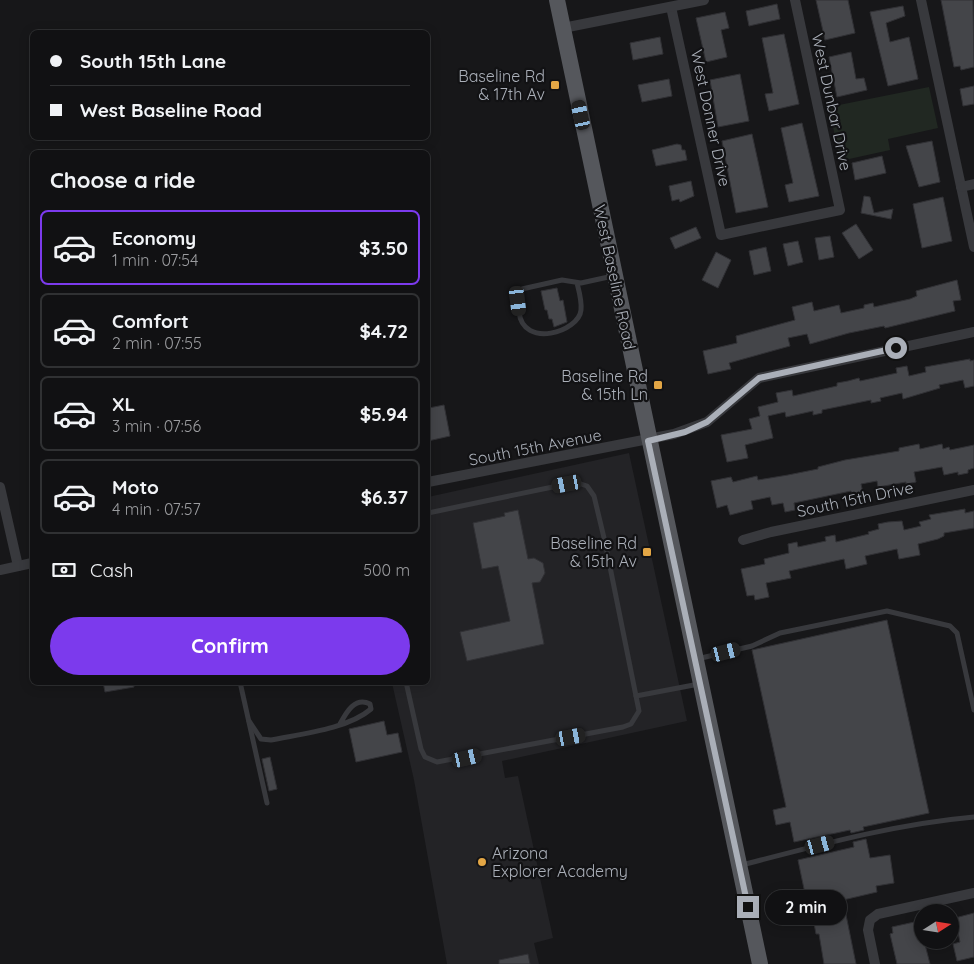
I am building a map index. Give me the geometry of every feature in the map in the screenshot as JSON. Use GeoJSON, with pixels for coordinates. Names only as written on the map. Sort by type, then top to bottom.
{"type":"FeatureCollection","features":[{"type":"Feature","properties":{"kind":"main road","name":"West Baseline Road"},"geometry":{"type":"LineString","coordinates":[[557,0],[616,276],[648,441],[760,964]]}},
{"type":"Feature","properties":{"kind":"street"},"geometry":{"type":"LineString","coordinates":[[563,28],[704,0]]}},
{"type":"Feature","properties":{"kind":"street","name":"West Dunbar Drive"},"geometry":{"type":"LineString","coordinates":[[721,235],[840,210],[795,0]]}},
{"type":"Feature","properties":{"kind":"street"},"geometry":{"type":"LineString","coordinates":[[921,0],[974,246]]}},
{"type":"Feature","properties":{"kind":"street","name":"West Donner Drive"},"geometry":{"type":"LineString","coordinates":[[671,7],[721,235]]}},
{"type":"Feature","properties":{"kind":"street"},"geometry":{"type":"LineString","coordinates":[[961,187],[974,184]]}},
{"type":"Feature","properties":{"kind":"street","name":"South 15th Avenue"},"geometry":{"type":"LineString","coordinates":[[430,482],[648,441],[685,432],[707,422],[759,378],[974,332]]}},
{"type":"Feature","properties":{"kind":"street"},"geometry":{"type":"LineString","coordinates":[[0,487],[18,566]]}},
{"type":"Feature","properties":{"kind":"street","name":"South 15th Drive"},"geometry":{"type":"LineString","coordinates":[[743,540],[771,532],[974,490]]}},
{"type":"Feature","properties":{"kind":"street"},"geometry":{"type":"LineString","coordinates":[[0,570],[30,563]]}},
{"type":"Feature","properties":{"kind":"street"},"geometry":{"type":"LineString","coordinates":[[875,964],[868,930],[870,920],[878,914],[974,893]]}},
{"type":"Feature","properties":{"kind":"lane"},"geometry":{"type":"LineString","coordinates":[[577,283],[581,311],[574,324],[568,328],[538,333],[527,330],[522,326],[518,301],[522,289],[562,280],[577,283],[616,276]]}},
{"type":"Feature","properties":{"kind":"lane"},"geometry":{"type":"LineString","coordinates":[[407,685],[421,749],[425,757],[437,762],[451,762],[632,724],[639,711],[605,542],[594,496],[587,486],[578,483],[567,484],[430,513]]}},
{"type":"Feature","properties":{"kind":"lane"},"geometry":{"type":"LineString","coordinates":[[695,660],[752,646],[780,633],[894,611],[950,626],[957,633],[974,710]]}},
{"type":"Feature","properties":{"kind":"lane"},"geometry":{"type":"LineString","coordinates":[[636,696],[700,684]]}},
{"type":"Feature","properties":{"kind":"lane"},"geometry":{"type":"LineString","coordinates":[[241,685],[268,803]]}},
{"type":"Feature","properties":{"kind":"lane"},"geometry":{"type":"LineString","coordinates":[[248,721],[261,739],[270,740],[340,724],[356,720],[371,709],[370,704],[360,702],[351,707],[340,724]]}},
{"type":"Feature","properties":{"kind":"lane"},"geometry":{"type":"LineString","coordinates":[[739,866],[864,834],[926,821],[974,817]]}},
{"type":"Feature","properties":{"kind":"shaded area"},"geometry":{"type":"Polygon","coordinates":[[[929,87],[938,128],[888,139],[890,150],[840,161],[829,107],[929,87]]]}},
{"type":"Feature","properties":{"kind":"shaded area"},"geometry":{"type":"Polygon","coordinates":[[[629,453],[687,721],[502,761],[505,778],[518,776],[553,938],[534,943],[539,964],[447,964],[414,780],[392,685],[430,685],[430,497],[629,453]]]}},
{"type":"Feature","properties":{"kind":"building"},"geometry":{"type":"Polygon","coordinates":[[[816,0],[848,0],[855,33],[825,40],[816,0]]]}},
{"type":"Feature","properties":{"kind":"building"},"geometry":{"type":"Polygon","coordinates":[[[941,0],[973,0],[974,67],[961,70],[960,66],[954,67],[941,0]]]}},
{"type":"Feature","properties":{"kind":"building"},"geometry":{"type":"Polygon","coordinates":[[[777,4],[780,19],[749,26],[746,11],[777,4]]]}},
{"type":"Feature","properties":{"kind":"building"},"geometry":{"type":"Polygon","coordinates":[[[903,6],[905,16],[886,23],[890,42],[909,37],[918,79],[888,86],[870,12],[903,6]]]}},
{"type":"Feature","properties":{"kind":"building"},"geometry":{"type":"Polygon","coordinates":[[[725,12],[729,28],[721,30],[727,57],[706,62],[696,18],[725,12]]]}},
{"type":"Feature","properties":{"kind":"building"},"geometry":{"type":"Polygon","coordinates":[[[784,34],[799,104],[769,111],[765,94],[773,93],[762,38],[784,34]]]}},
{"type":"Feature","properties":{"kind":"building"},"geometry":{"type":"Polygon","coordinates":[[[660,37],[663,54],[633,60],[630,43],[660,37]]]}},
{"type":"Feature","properties":{"kind":"building"},"geometry":{"type":"Polygon","coordinates":[[[851,52],[856,79],[864,78],[867,90],[837,97],[829,57],[851,52]]]}},
{"type":"Feature","properties":{"kind":"building"},"geometry":{"type":"Polygon","coordinates":[[[740,74],[749,121],[718,127],[710,80],[740,74]]]}},
{"type":"Feature","properties":{"kind":"building"},"geometry":{"type":"Polygon","coordinates":[[[669,79],[672,96],[642,102],[638,85],[669,79]]]}},
{"type":"Feature","properties":{"kind":"building"},"geometry":{"type":"Polygon","coordinates":[[[974,86],[974,104],[963,106],[960,89],[974,86]]]}},
{"type":"Feature","properties":{"kind":"building"},"geometry":{"type":"Polygon","coordinates":[[[802,123],[819,196],[789,202],[785,185],[793,183],[781,128],[802,123]]]}},
{"type":"Feature","properties":{"kind":"building"},"geometry":{"type":"Polygon","coordinates":[[[752,134],[768,207],[736,213],[722,141],[752,134]]]}},
{"type":"Feature","properties":{"kind":"building"},"geometry":{"type":"Polygon","coordinates":[[[932,141],[940,182],[919,187],[906,146],[932,141]]]}},
{"type":"Feature","properties":{"kind":"building"},"geometry":{"type":"Polygon","coordinates":[[[677,144],[681,145],[682,150],[685,150],[687,160],[656,166],[652,150],[677,144]]]}},
{"type":"Feature","properties":{"kind":"building"},"geometry":{"type":"Polygon","coordinates":[[[882,156],[886,173],[855,180],[852,163],[882,156]]]}},
{"type":"Feature","properties":{"kind":"building"},"geometry":{"type":"Polygon","coordinates":[[[691,181],[694,196],[680,202],[679,199],[672,201],[669,186],[691,181]]]}},
{"type":"Feature","properties":{"kind":"building"},"geometry":{"type":"Polygon","coordinates":[[[864,196],[870,197],[874,213],[893,209],[891,219],[861,213],[864,196]]]}},
{"type":"Feature","properties":{"kind":"building"},"geometry":{"type":"Polygon","coordinates":[[[943,197],[952,241],[922,248],[913,204],[943,197]]]}},
{"type":"Feature","properties":{"kind":"building"},"geometry":{"type":"Polygon","coordinates":[[[856,224],[873,250],[859,259],[842,233],[856,224]]]}},
{"type":"Feature","properties":{"kind":"building"},"geometry":{"type":"Polygon","coordinates":[[[696,227],[701,238],[675,249],[670,238],[696,227]]]}},
{"type":"Feature","properties":{"kind":"building"},"geometry":{"type":"Polygon","coordinates":[[[830,236],[834,257],[819,260],[815,238],[830,236]]]}},
{"type":"Feature","properties":{"kind":"building"},"geometry":{"type":"Polygon","coordinates":[[[798,241],[803,262],[788,266],[783,244],[798,241]]]}},
{"type":"Feature","properties":{"kind":"building"},"geometry":{"type":"Polygon","coordinates":[[[766,247],[771,271],[754,275],[749,251],[766,247]]]}},
{"type":"Feature","properties":{"kind":"building"},"geometry":{"type":"Polygon","coordinates":[[[716,252],[731,260],[718,288],[702,280],[716,252]]]}},
{"type":"Feature","properties":{"kind":"building"},"geometry":{"type":"Polygon","coordinates":[[[957,280],[961,300],[953,301],[955,311],[885,328],[884,326],[849,333],[810,344],[807,334],[788,338],[790,346],[729,363],[731,369],[708,374],[703,351],[737,343],[736,336],[795,320],[792,307],[812,302],[814,311],[839,305],[841,313],[864,308],[864,305],[873,303],[874,307],[910,299],[917,296],[916,291],[957,280]]]}},
{"type":"Feature","properties":{"kind":"building"},"geometry":{"type":"Polygon","coordinates":[[[557,288],[560,301],[563,300],[567,322],[554,327],[552,319],[549,319],[547,310],[545,310],[541,291],[557,288]]]}},
{"type":"Feature","properties":{"kind":"building"},"geometry":{"type":"Polygon","coordinates":[[[970,359],[970,361],[974,360],[974,386],[965,388],[963,380],[939,385],[940,388],[903,399],[902,393],[880,398],[881,401],[871,403],[871,400],[822,410],[822,413],[813,415],[813,411],[786,417],[785,412],[768,416],[773,438],[745,445],[748,458],[727,462],[721,435],[752,429],[749,419],[760,416],[758,407],[778,402],[776,393],[792,390],[793,396],[837,386],[837,383],[859,378],[860,381],[897,373],[896,368],[907,366],[909,376],[926,372],[925,367],[970,359]]]}},
{"type":"Feature","properties":{"kind":"building"},"geometry":{"type":"Polygon","coordinates":[[[444,405],[450,436],[430,441],[430,408],[444,405]]]}},
{"type":"Feature","properties":{"kind":"building"},"geometry":{"type":"Polygon","coordinates":[[[919,444],[920,449],[942,444],[943,449],[949,447],[950,450],[974,445],[974,468],[968,470],[968,473],[958,475],[958,472],[944,475],[942,467],[914,472],[916,482],[906,484],[906,482],[878,487],[877,481],[861,484],[863,493],[852,495],[851,491],[794,503],[795,510],[785,512],[783,503],[772,505],[770,497],[751,501],[753,509],[730,515],[727,505],[717,508],[711,481],[731,477],[733,482],[757,476],[758,480],[788,475],[818,469],[818,467],[845,460],[899,451],[899,448],[919,444]]]}},
{"type":"Feature","properties":{"kind":"building"},"geometry":{"type":"Polygon","coordinates":[[[965,509],[965,513],[974,511],[974,528],[944,533],[944,536],[938,539],[918,544],[920,555],[899,559],[897,549],[865,556],[867,564],[846,569],[844,559],[789,571],[791,578],[766,583],[769,597],[755,600],[754,595],[747,596],[741,569],[765,564],[764,559],[789,553],[788,544],[797,542],[798,547],[826,541],[825,537],[835,535],[836,542],[869,534],[868,532],[879,529],[878,524],[888,522],[902,521],[904,530],[921,526],[919,522],[931,519],[929,515],[965,509]]]}},
{"type":"Feature","properties":{"kind":"building"},"geometry":{"type":"Polygon","coordinates":[[[518,510],[528,559],[534,558],[543,563],[545,573],[540,582],[532,583],[544,644],[467,661],[460,632],[510,621],[498,566],[482,569],[473,523],[505,516],[504,513],[518,510]]]}},
{"type":"Feature","properties":{"kind":"building"},"geometry":{"type":"Polygon","coordinates":[[[887,620],[929,813],[863,827],[864,830],[851,833],[850,830],[794,842],[790,822],[776,825],[773,810],[786,807],[752,650],[887,620]]]}},
{"type":"Feature","properties":{"kind":"building"},"geometry":{"type":"Polygon","coordinates":[[[104,685],[134,685],[134,687],[105,692],[104,685]]]}},
{"type":"Feature","properties":{"kind":"building"},"geometry":{"type":"Polygon","coordinates":[[[384,721],[387,735],[398,733],[402,752],[356,762],[349,729],[384,721]]]}},
{"type":"Feature","properties":{"kind":"building"},"geometry":{"type":"Polygon","coordinates":[[[270,757],[277,789],[269,791],[262,759],[270,757]]]}},
{"type":"Feature","properties":{"kind":"building"},"geometry":{"type":"Polygon","coordinates":[[[866,839],[870,858],[890,855],[894,883],[876,886],[877,892],[843,900],[856,964],[824,964],[819,934],[816,934],[811,907],[808,908],[798,860],[854,847],[853,842],[866,839]]]}},
{"type":"Feature","properties":{"kind":"building"},"geometry":{"type":"Polygon","coordinates":[[[974,913],[974,957],[957,961],[954,949],[959,949],[959,917],[974,913]]]}},
{"type":"Feature","properties":{"kind":"building"},"geometry":{"type":"Polygon","coordinates":[[[914,922],[914,949],[926,949],[930,964],[897,964],[890,934],[893,933],[892,927],[914,922]]]}},
{"type":"Feature","properties":{"kind":"building"},"geometry":{"type":"Polygon","coordinates":[[[528,954],[530,964],[499,964],[499,960],[528,954]]]}},
{"type":"Feature","properties":{"kind":"place","name":"Baseline Rd & 17th Av"},"geometry":{"type":"Point","coordinates":[555,85]}},
{"type":"Feature","properties":{"kind":"place","name":"Baseline Rd & 15th Ln"},"geometry":{"type":"Point","coordinates":[658,385]}},
{"type":"Feature","properties":{"kind":"place","name":"Baseline Rd & 15th Av"},"geometry":{"type":"Point","coordinates":[647,552]}},
{"type":"Feature","properties":{"kind":"place","name":"Arizona Explorer Academy"},"geometry":{"type":"Point","coordinates":[482,862]}},
{"type":"Feature","properties":{"kind":"route"},"geometry":{"type":"LineString","coordinates":[[748,907],[648,441],[685,432],[707,422],[719,414],[759,378],[770,374],[896,348]]}}]}
